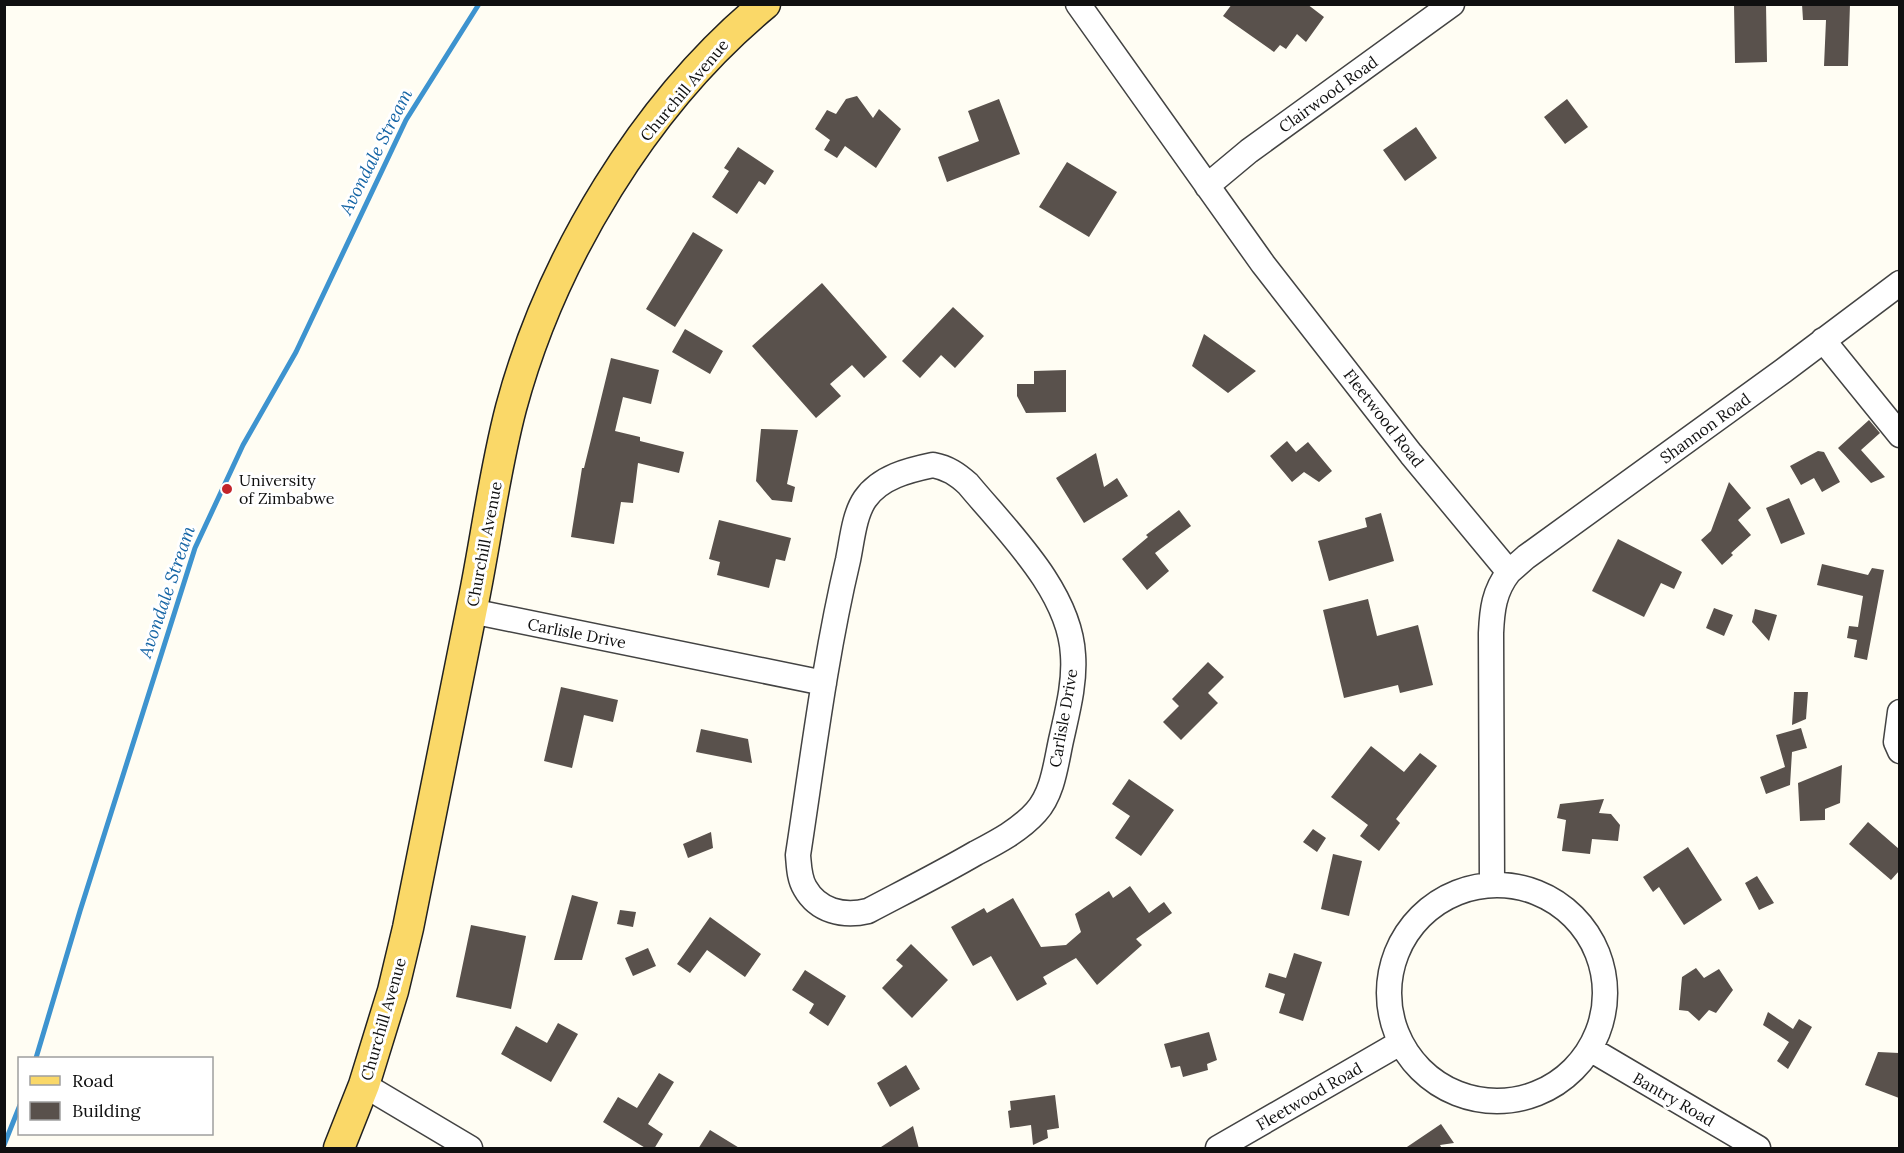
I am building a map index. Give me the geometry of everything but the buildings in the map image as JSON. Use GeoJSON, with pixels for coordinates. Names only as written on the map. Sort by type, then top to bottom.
{"type":"FeatureCollection","features":[{"type":"Feature","properties":{"kind":"main road","name":"Churchill Avenue"},"geometry":{"type":"LineString","coordinates":[[339,1149],[364,1085],[393,991],[408,928],[511,410],[537,325],[554,285],[604,195],[643,136],[694,74],[742,24],[765,4]]}},
{"type":"Feature","properties":{"kind":"street","name":"Fleetwood Road"},"geometry":{"type":"LineString","coordinates":[[1078,4],[1263,264],[1411,454],[1509,572]]}},
{"type":"Feature","properties":{"kind":"street","name":"Clairwood Road"},"geometry":{"type":"LineString","coordinates":[[1207,186],[1249,152],[1452,4]]}},
{"type":"Feature","properties":{"kind":"street","name":"Shannon Road"},"geometry":{"type":"LineString","coordinates":[[1509,572],[1535,550],[1899,283]]}},
{"type":"Feature","properties":{"kind":"street"},"geometry":{"type":"LineString","coordinates":[[1823,340],[1899,435]]}},
{"type":"Feature","properties":{"kind":"street","name":"Carlisle Drive"},"geometry":{"type":"LineString","coordinates":[[933,465],[946,468],[968,484],[1046,579],[1065,613],[1071,633],[1072,687],[1052,781],[1045,799],[1036,812],[1024,824],[1000,840],[938,875],[868,911],[853,915],[837,913],[824,907],[804,887],[799,872],[798,855],[824,683],[844,577],[858,514],[864,501],[874,489],[888,480],[911,470],[933,465]]}},
{"type":"Feature","properties":{"kind":"street"},"geometry":{"type":"LineString","coordinates":[[1492,885],[1492,609],[1498,585],[1509,572]]}},
{"type":"Feature","properties":{"kind":"street","name":"Carlisle Drive"},"geometry":{"type":"LineString","coordinates":[[471,611],[824,683]]}},
{"type":"Feature","properties":{"kind":"street"},"geometry":{"type":"LineString","coordinates":[[1899,712],[1896,742],[1899,751]]}},
{"type":"Feature","properties":{"kind":"street"},"geometry":{"type":"LineString","coordinates":[[1492,885],[1521,887],[1548,897],[1572,915],[1590,938],[1602,964],[1605,993],[1601,1022],[1590,1049],[1571,1072],[1548,1089],[1521,1099],[1493,1102],[1464,1097],[1438,1085],[1416,1067],[1400,1043],[1392,1021],[1388,998],[1390,974],[1397,950],[1409,929],[1426,912],[1446,898],[1468,889],[1492,885]]}},
{"type":"Feature","properties":{"kind":"street","name":"Fleetwood Road"},"geometry":{"type":"LineString","coordinates":[[1218,1149],[1400,1043]]}},
{"type":"Feature","properties":{"kind":"street","name":"Bantry Road"},"geometry":{"type":"LineString","coordinates":[[1590,1049],[1758,1149]]}},
{"type":"Feature","properties":{"kind":"street"},"geometry":{"type":"LineString","coordinates":[[364,1085],[470,1149]]}},
{"type":"Feature","properties":{"kind":"waterway","name":"Avondale Stream"},"geometry":{"type":"LineString","coordinates":[[36,1057],[195,548],[243,445],[296,352],[406,120],[479,4]]}},
{"type":"Feature","properties":{"kind":"waterway","name":"Avondale Stream"},"geometry":{"type":"LineString","coordinates":[[4,1145],[18,1110]]}},
{"type":"Feature","properties":{"kind":"place","name":"University of Zimbabwe"},"geometry":{"type":"Point","coordinates":[227,489]}}]}
